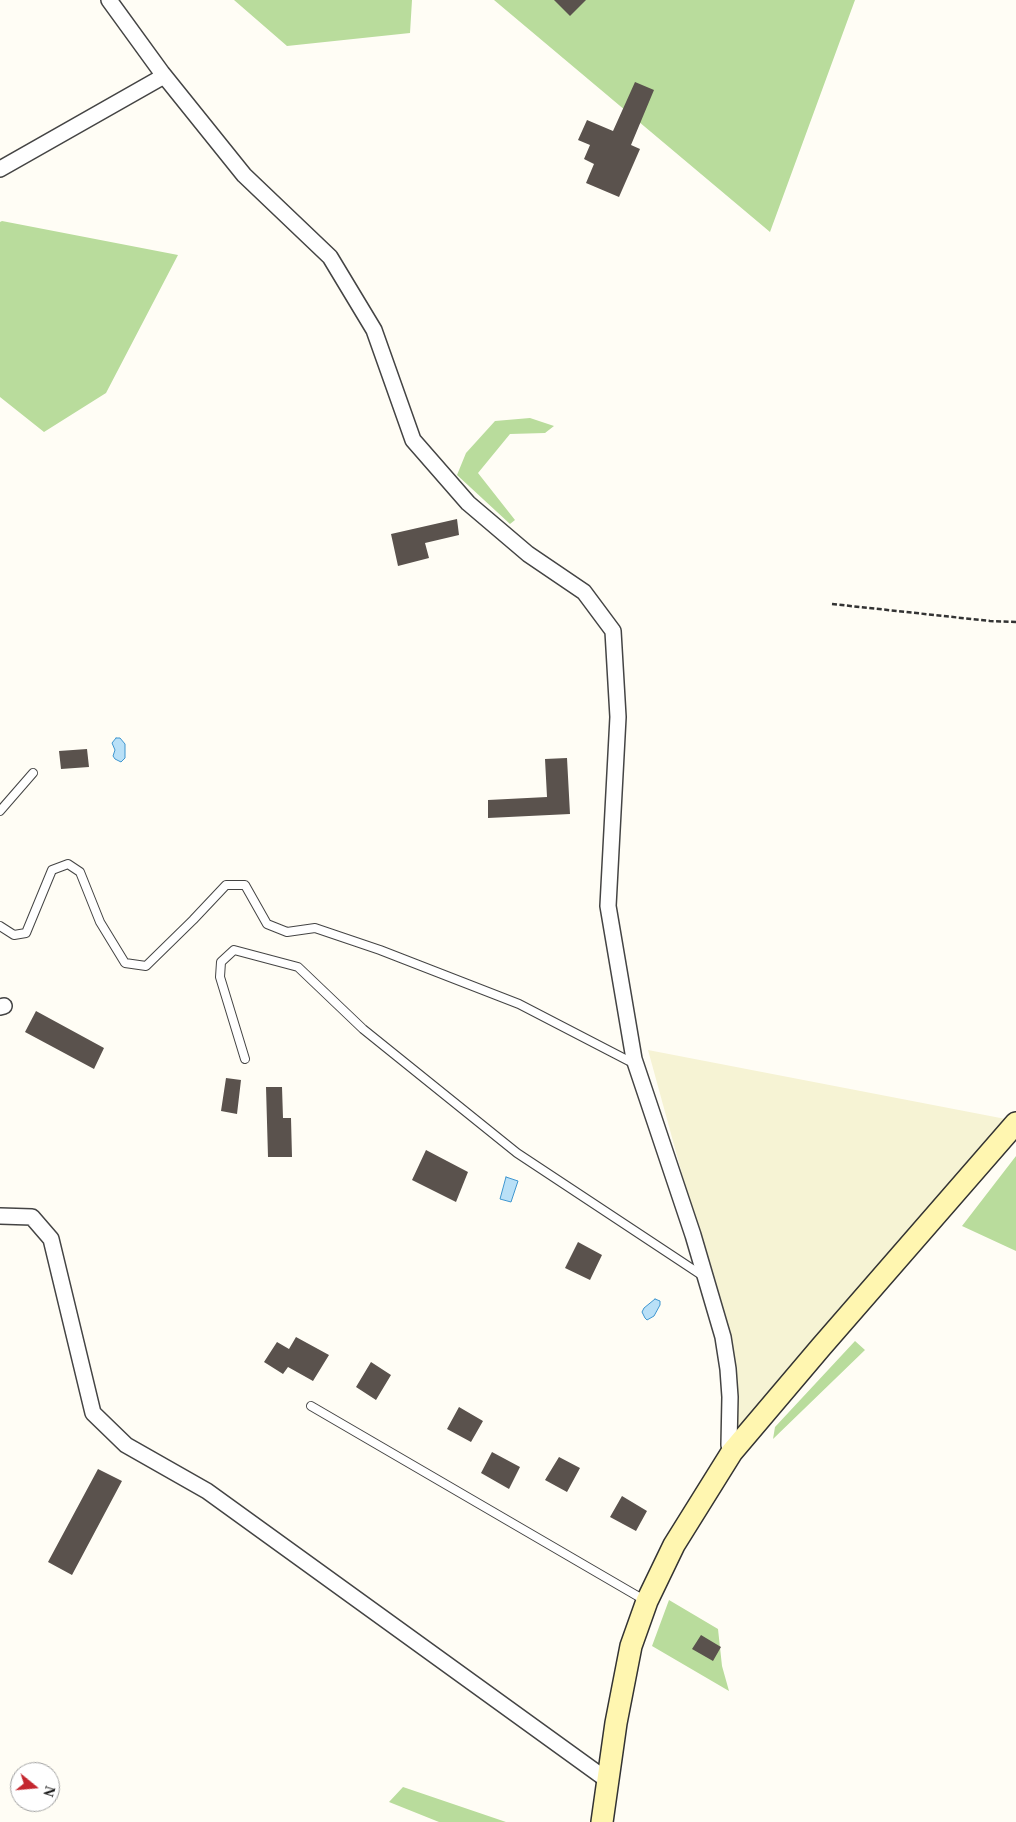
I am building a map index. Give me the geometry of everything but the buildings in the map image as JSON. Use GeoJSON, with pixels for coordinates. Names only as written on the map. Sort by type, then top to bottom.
{"type":"FeatureCollection","features":[{"type":"Feature","properties":{"kind":"street"},"geometry":{"type":"LineString","coordinates":[[109,0],[164,76],[244,175],[330,257],[374,330],[413,440],[468,503],[528,554],[584,592],[613,631],[618,717],[608,906],[634,1059],[693,1235],[723,1337],[728,1369],[730,1397],[729,1445],[732,1452]]}},
{"type":"Feature","properties":{"kind":"street"},"geometry":{"type":"LineString","coordinates":[[0,169],[164,76]]}},
{"type":"Feature","properties":{"kind":"street"},"geometry":{"type":"LineString","coordinates":[[602,1822],[607,1780],[631,1646],[648,1601],[674,1544],[732,1452],[1016,1123]]}},
{"type":"Feature","properties":{"kind":"street"},"geometry":{"type":"LineString","coordinates":[[0,1216],[32,1217],[51,1239],[93,1413],[126,1445],[207,1491],[607,1780]]}},
{"type":"Feature","properties":{"kind":"lane"},"geometry":{"type":"LineString","coordinates":[[0,811],[32,773]]}},
{"type":"Feature","properties":{"kind":"lane"},"geometry":{"type":"LineString","coordinates":[[0,926],[14,935],[26,933],[52,870],[68,864],[80,872],[100,922],[125,963],[146,966],[226,885],[245,885],[267,924],[287,932],[315,928],[380,950],[518,1004],[630,1061],[634,1059]]}},
{"type":"Feature","properties":{"kind":"lane"},"geometry":{"type":"LineString","coordinates":[[245,1060],[220,977],[221,962],[234,950],[298,967],[363,1029],[517,1153],[704,1277]]}},
{"type":"Feature","properties":{"kind":"lane"},"geometry":{"type":"LineString","coordinates":[[311,1406],[648,1601]]}},
{"type":"Feature","properties":{"kind":"path"},"geometry":{"type":"LineString","coordinates":[[832,604],[990,621],[1016,622]]}},
{"type":"Feature","properties":{"kind":"shaded area"},"geometry":{"type":"Polygon","coordinates":[[[648,1050],[1016,1121],[741,1429],[736,1424],[707,1265],[648,1050]]]}},
{"type":"Feature","properties":{"kind":"green space"},"geometry":{"type":"Polygon","coordinates":[[[234,0],[412,0],[410,33],[287,46],[234,0]]]}},
{"type":"Feature","properties":{"kind":"green space"},"geometry":{"type":"Polygon","coordinates":[[[494,0],[855,0],[770,232],[494,0]]]}},
{"type":"Feature","properties":{"kind":"green space"},"geometry":{"type":"Polygon","coordinates":[[[0,222],[178,255],[106,393],[44,432],[0,397],[0,222]]]}},
{"type":"Feature","properties":{"kind":"green space"},"geometry":{"type":"Polygon","coordinates":[[[530,418],[554,426],[545,433],[510,434],[478,473],[515,520],[510,524],[457,475],[466,453],[495,421],[530,418]]]}},
{"type":"Feature","properties":{"kind":"green space"},"geometry":{"type":"Polygon","coordinates":[[[1016,1156],[1016,1251],[962,1226],[1016,1156]]]}},
{"type":"Feature","properties":{"kind":"green space"},"geometry":{"type":"Polygon","coordinates":[[[855,1341],[865,1350],[773,1439],[775,1427],[855,1341]]]}},
{"type":"Feature","properties":{"kind":"green space"},"geometry":{"type":"Polygon","coordinates":[[[669,1600],[718,1629],[722,1666],[729,1691],[652,1646],[669,1600]]]}},
{"type":"Feature","properties":{"kind":"green space"},"geometry":{"type":"Polygon","coordinates":[[[403,1787],[506,1822],[439,1822],[389,1802],[403,1787]]]}},
{"type":"Feature","properties":{"kind":"water"},"geometry":{"type":"Polygon","coordinates":[[[116,738],[120,738],[125,744],[125,758],[121,762],[113,756],[115,750],[112,743],[116,738]]]}},
{"type":"Feature","properties":{"kind":"water"},"geometry":{"type":"Polygon","coordinates":[[[506,1177],[518,1181],[511,1202],[500,1199],[506,1177]]]}},
{"type":"Feature","properties":{"kind":"water"},"geometry":{"type":"Polygon","coordinates":[[[655,1299],[660,1301],[660,1305],[654,1316],[647,1320],[642,1312],[655,1299]]]}}]}
